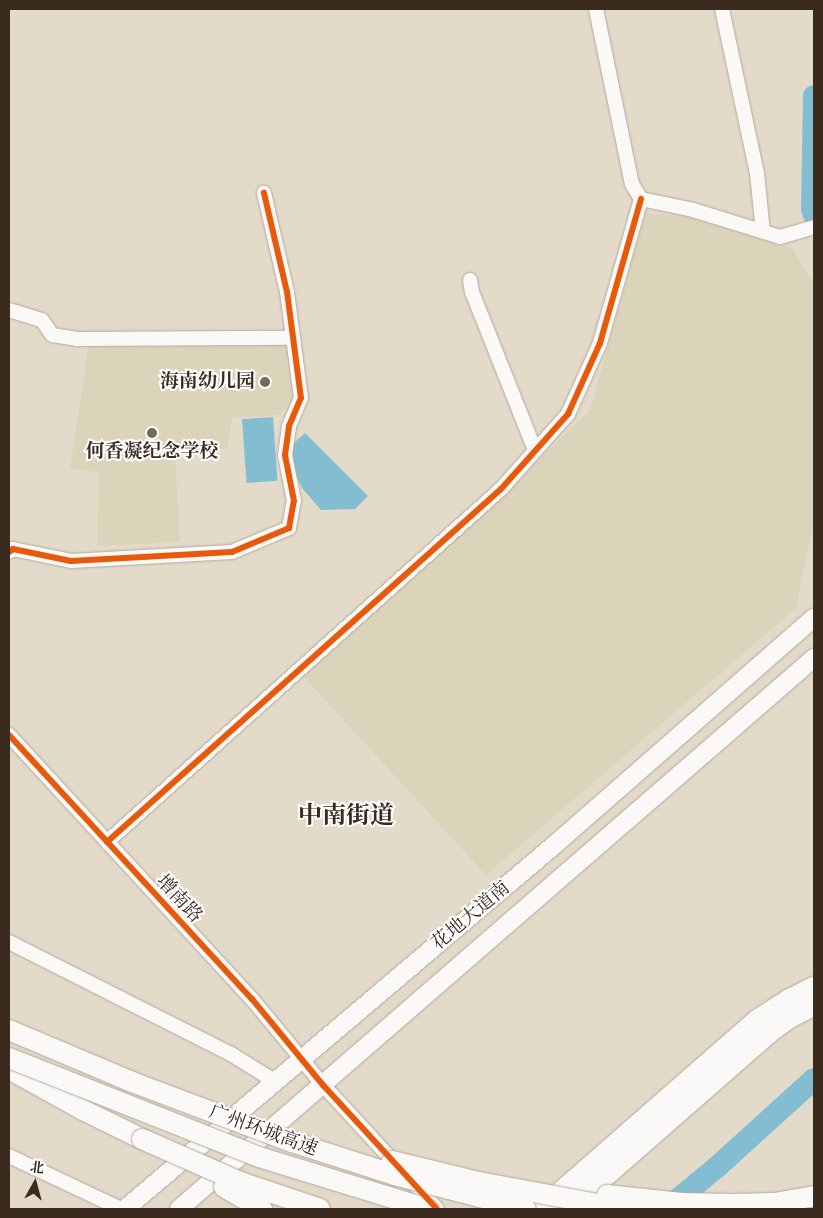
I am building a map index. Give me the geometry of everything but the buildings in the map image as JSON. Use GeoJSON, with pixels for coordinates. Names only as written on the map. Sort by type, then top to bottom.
{"type":"FeatureCollection","features":[{"type":"Feature","properties":{"kind":"highway"},"geometry":{"type":"LineString","coordinates":[[541,1209],[758,1020],[788,1000],[814,987]]}},
{"type":"Feature","properties":{"kind":"highway"},"geometry":{"type":"LineString","coordinates":[[568,1209],[769,1032],[814,1005]]}},
{"type":"Feature","properties":{"kind":"highway","name":"广州环城高速"},"geometry":{"type":"LineString","coordinates":[[9,1030],[150,1089],[292,1142],[356,1164],[526,1209]]}},
{"type":"Feature","properties":{"kind":"highway","name":"广州环城高速"},"geometry":{"type":"LineString","coordinates":[[9,1058],[259,1157],[428,1209]]}},
{"type":"Feature","properties":{"kind":"highway"},"geometry":{"type":"LineString","coordinates":[[9,1069],[83,1110],[142,1139],[240,1182],[320,1209]]}},
{"type":"Feature","properties":{"kind":"highway"},"geometry":{"type":"LineString","coordinates":[[150,1089],[256,1125],[488,1183],[688,1203],[775,1204],[814,1196]]}},
{"type":"Feature","properties":{"kind":"highway"},"geometry":{"type":"LineString","coordinates":[[142,1139],[262,1209]]}},
{"type":"Feature","properties":{"kind":"highway"},"geometry":{"type":"LineString","coordinates":[[463,1178],[625,1209]]}},
{"type":"Feature","properties":{"kind":"main road","name":"花地大道南"},"geometry":{"type":"LineString","coordinates":[[123,1209],[276,1082],[552,847],[814,618]]}},
{"type":"Feature","properties":{"kind":"main road","name":"花地大道南"},"geometry":{"type":"LineString","coordinates":[[179,1209],[814,658]]}},
{"type":"Feature","properties":{"kind":"street"},"geometry":{"type":"LineString","coordinates":[[106,842],[494,495],[568,414],[600,342],[641,199],[632,184],[596,9]]}},
{"type":"Feature","properties":{"kind":"street"},"geometry":{"type":"LineString","coordinates":[[722,9],[757,174],[763,232]]}},
{"type":"Feature","properties":{"kind":"street"},"geometry":{"type":"LineString","coordinates":[[9,552],[12,549],[71,561],[232,552],[289,528],[294,501],[285,455],[290,426],[301,398],[287,292],[264,193]]}},
{"type":"Feature","properties":{"kind":"street"},"geometry":{"type":"LineString","coordinates":[[641,199],[693,210],[780,237],[811,227]]}},
{"type":"Feature","properties":{"kind":"street"},"geometry":{"type":"LineString","coordinates":[[470,280],[472,292],[535,450]]}},
{"type":"Feature","properties":{"kind":"street"},"geometry":{"type":"LineString","coordinates":[[9,310],[42,320],[52,334],[78,339],[293,338]]}},
{"type":"Feature","properties":{"kind":"street","name":"增南路"},"geometry":{"type":"LineString","coordinates":[[9,735],[252,999],[323,1085],[437,1209]]}},
{"type":"Feature","properties":{"kind":"street"},"geometry":{"type":"LineString","coordinates":[[9,942],[231,1054],[276,1082]]}},
{"type":"Feature","properties":{"kind":"street"},"geometry":{"type":"LineString","coordinates":[[9,1156],[123,1209]]}},
{"type":"Feature","properties":{"kind":"shaded area"},"geometry":{"type":"Polygon","coordinates":[[[646,213],[687,217],[793,249],[814,284],[814,521],[796,608],[486,875],[302,675],[481,516],[590,410],[646,213]]]}},
{"type":"Feature","properties":{"kind":"shaded area","name":"何香凝纪念学校"},"geometry":{"type":"Polygon","coordinates":[[[89,343],[288,343],[287,369],[295,396],[280,415],[232,418],[227,448],[175,458],[180,542],[97,546],[99,472],[70,469],[89,343]]]}},
{"type":"Feature","properties":{"kind":"water"},"geometry":{"type":"Polygon","coordinates":[[[273,417],[277,481],[247,483],[242,419],[273,417]]]}},
{"type":"Feature","properties":{"kind":"water"},"geometry":{"type":"Polygon","coordinates":[[[305,433],[368,496],[355,509],[321,510],[302,488],[295,473],[292,445],[305,433]]]}},
{"type":"Feature","properties":{"kind":"waterway"},"geometry":{"type":"LineString","coordinates":[[814,96],[812,209],[814,215]]}},
{"type":"Feature","properties":{"kind":"waterway"},"geometry":{"type":"LineString","coordinates":[[666,1209],[717,1167],[814,1079]]}},
{"type":"Feature","properties":{"kind":"cycle path"},"geometry":{"type":"LineString","coordinates":[[9,552],[13,549],[71,561],[232,552],[289,528],[294,501],[285,455],[289,426],[301,398],[287,292],[264,193]]}},
{"type":"Feature","properties":{"kind":"cycle path"},"geometry":{"type":"LineString","coordinates":[[107,842],[501,489],[568,414],[600,343],[641,199]]}},
{"type":"Feature","properties":{"kind":"cycle path"},"geometry":{"type":"LineString","coordinates":[[9,735],[252,999],[323,1085],[437,1209]]}},
{"type":"Feature","properties":{"kind":"place","name":"海南幼儿园"},"geometry":{"type":"Point","coordinates":[265,382]}},
{"type":"Feature","properties":{"kind":"place","name":"何香凝纪念学校"},"geometry":{"type":"Point","coordinates":[152,433]}},
{"type":"Feature","properties":{"kind":"district","name":"中南街道"},"geometry":{"type":"Point","coordinates":[346,817]}}]}
